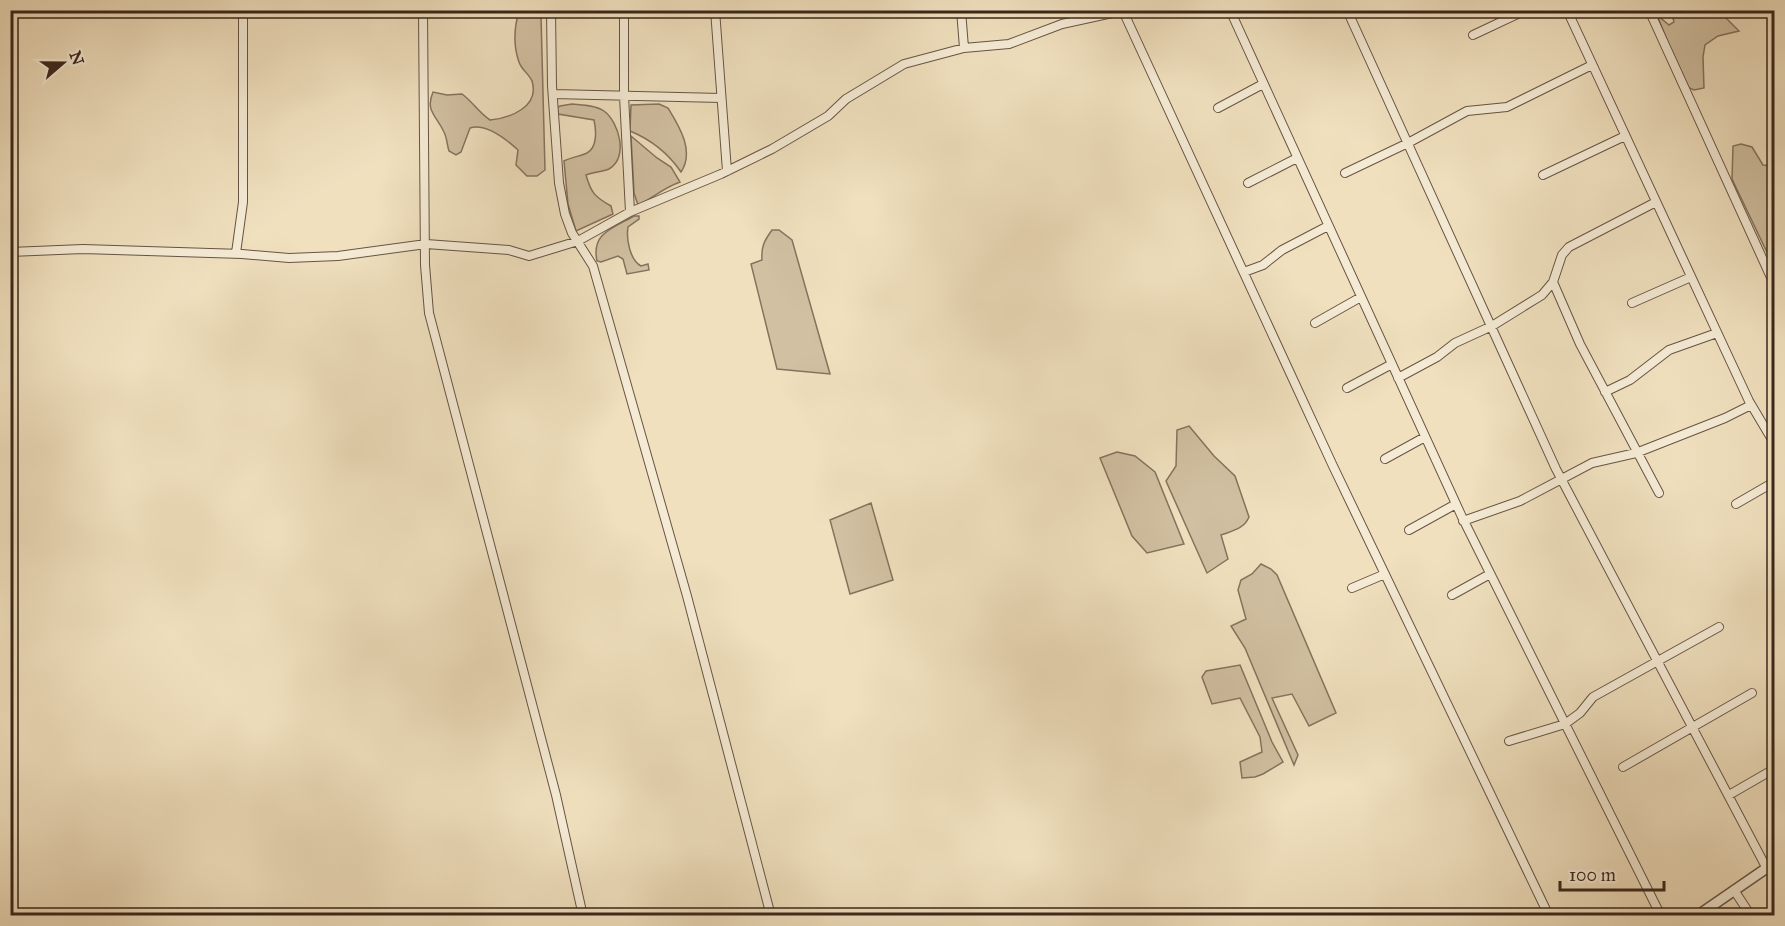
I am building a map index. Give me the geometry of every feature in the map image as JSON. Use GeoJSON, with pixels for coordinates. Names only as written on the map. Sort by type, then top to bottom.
{"type":"FeatureCollection","features":[{"type":"Feature","properties":{"kind":"street"},"geometry":{"type":"LineString","coordinates":[[236,253],[243,202],[243,10]]}},
{"type":"Feature","properties":{"kind":"street"},"geometry":{"type":"LineString","coordinates":[[423,10],[429,313],[556,795],[583,915]]}},
{"type":"Feature","properties":{"kind":"street"},"geometry":{"type":"LineString","coordinates":[[551,10],[553,94],[559,183],[565,214],[572,233],[593,266],[687,596],[771,915]]}},
{"type":"Feature","properties":{"kind":"street"},"geometry":{"type":"LineString","coordinates":[[624,10],[624,96],[630,212]]}},
{"type":"Feature","properties":{"kind":"street"},"geometry":{"type":"LineString","coordinates":[[715,10],[727,171]]}},
{"type":"Feature","properties":{"kind":"street"},"geometry":{"type":"LineString","coordinates":[[961,10],[964,48]]}},
{"type":"Feature","properties":{"kind":"street"},"geometry":{"type":"LineString","coordinates":[[1230,10],[1463,521],[1661,915]]}},
{"type":"Feature","properties":{"kind":"street"},"geometry":{"type":"LineString","coordinates":[[1347,10],[1562,480],[1729,795],[1770,865],[1697,915]]}},
{"type":"Feature","properties":{"kind":"street"},"geometry":{"type":"LineString","coordinates":[[1473,35],[1526,10]]}},
{"type":"Feature","properties":{"kind":"street"},"geometry":{"type":"LineString","coordinates":[[1567,10],[1717,333],[1752,405],[1774,443]]}},
{"type":"Feature","properties":{"kind":"street"},"geometry":{"type":"LineString","coordinates":[[1649,10],[1774,284]]}},
{"type":"Feature","properties":{"kind":"street"},"geometry":{"type":"LineString","coordinates":[[10,252],[83,249],[236,253],[289,258],[338,256],[426,244],[509,250],[529,256],[578,241],[630,212],[727,171],[772,149],[828,116],[846,99],[904,64],[964,48],[1009,44],[1062,24],[1120,11],[1385,574],[1549,915]]}},
{"type":"Feature","properties":{"kind":"street"},"geometry":{"type":"LineString","coordinates":[[1345,173],[1467,111],[1507,108],[1592,65]]}},
{"type":"Feature","properties":{"kind":"street"},"geometry":{"type":"LineString","coordinates":[[1218,108],[1263,84]]}},
{"type":"Feature","properties":{"kind":"street"},"geometry":{"type":"LineString","coordinates":[[553,94],[722,98]]}},
{"type":"Feature","properties":{"kind":"street"},"geometry":{"type":"LineString","coordinates":[[1544,175],[1625,136]]}},
{"type":"Feature","properties":{"kind":"street"},"geometry":{"type":"LineString","coordinates":[[1248,183],[1297,158]]}},
{"type":"Feature","properties":{"kind":"street"},"geometry":{"type":"LineString","coordinates":[[1398,378],[1437,357],[1455,343],[1492,326],[1542,295],[1553,282],[1562,255],[1569,247],[1656,202]]}},
{"type":"Feature","properties":{"kind":"street"},"geometry":{"type":"LineString","coordinates":[[1244,272],[1263,265],[1282,250],[1328,226]]}},
{"type":"Feature","properties":{"kind":"street"},"geometry":{"type":"LineString","coordinates":[[1632,303],[1691,277]]}},
{"type":"Feature","properties":{"kind":"street"},"geometry":{"type":"LineString","coordinates":[[1553,282],[1580,344],[1659,493]]}},
{"type":"Feature","properties":{"kind":"street"},"geometry":{"type":"LineString","coordinates":[[1315,322],[1361,297]]}},
{"type":"Feature","properties":{"kind":"street"},"geometry":{"type":"LineString","coordinates":[[1605,392],[1630,380],[1669,350],[1717,333]]}},
{"type":"Feature","properties":{"kind":"street"},"geometry":{"type":"LineString","coordinates":[[1347,388],[1392,364]]}},
{"type":"Feature","properties":{"kind":"street"},"geometry":{"type":"LineString","coordinates":[[1463,521],[1520,501],[1592,464],[1636,453],[1752,405]]}},
{"type":"Feature","properties":{"kind":"street"},"geometry":{"type":"LineString","coordinates":[[1385,459],[1425,437]]}},
{"type":"Feature","properties":{"kind":"street"},"geometry":{"type":"LineString","coordinates":[[1736,504],[1774,482]]}},
{"type":"Feature","properties":{"kind":"street"},"geometry":{"type":"LineString","coordinates":[[1409,530],[1456,504]]}},
{"type":"Feature","properties":{"kind":"street"},"geometry":{"type":"LineString","coordinates":[[1352,588],[1385,574]]}},
{"type":"Feature","properties":{"kind":"street"},"geometry":{"type":"LineString","coordinates":[[1452,595],[1490,574]]}},
{"type":"Feature","properties":{"kind":"street"},"geometry":{"type":"LineString","coordinates":[[1509,741],[1565,724],[1593,697],[1719,627]]}},
{"type":"Feature","properties":{"kind":"street"},"geometry":{"type":"LineString","coordinates":[[1623,767],[1752,693]]}},
{"type":"Feature","properties":{"kind":"street"},"geometry":{"type":"LineString","coordinates":[[1729,795],[1774,769]]}},
{"type":"Feature","properties":{"kind":"street"},"geometry":{"type":"LineString","coordinates":[[1734,890],[1751,915]]}},
{"type":"Feature","properties":{"kind":"shaded area"},"geometry":{"type":"Polygon","coordinates":[[[519,11],[541,16],[545,170],[537,176],[527,176],[516,165],[518,150],[502,137],[483,128],[470,128],[461,152],[456,155],[449,151],[445,134],[432,113],[430,104],[433,92],[447,95],[462,94],[490,120],[514,114],[528,104],[532,98],[532,81],[520,65],[515,43],[519,11]]]}},
{"type":"Feature","properties":{"kind":"shaded area"},"geometry":{"type":"Polygon","coordinates":[[[1671,11],[1724,11],[1725,17],[1739,31],[1718,36],[1705,45],[1704,88],[1694,90],[1685,86],[1657,15],[1669,25],[1674,22],[1671,11]]]}},
{"type":"Feature","properties":{"kind":"shaded area"},"geometry":{"type":"Polygon","coordinates":[[[572,104],[593,106],[604,111],[614,123],[620,140],[619,157],[615,164],[609,169],[586,175],[592,190],[597,197],[611,206],[613,214],[576,231],[568,204],[564,161],[591,150],[596,133],[594,120],[558,114],[557,108],[572,104]]]}},
{"type":"Feature","properties":{"kind":"shaded area"},"geometry":{"type":"Polygon","coordinates":[[[659,104],[668,108],[684,139],[686,156],[681,172],[659,148],[630,131],[631,105],[659,104]]]}},
{"type":"Feature","properties":{"kind":"shaded area"},"geometry":{"type":"Polygon","coordinates":[[[631,136],[671,167],[680,182],[638,205],[634,193],[631,136]]]}},
{"type":"Feature","properties":{"kind":"shaded area"},"geometry":{"type":"Polygon","coordinates":[[[1741,144],[1752,147],[1763,165],[1774,166],[1774,267],[1732,179],[1733,146],[1741,144]]]}},
{"type":"Feature","properties":{"kind":"shaded area"},"geometry":{"type":"Polygon","coordinates":[[[634,216],[639,216],[639,219],[628,227],[630,249],[637,263],[641,266],[648,264],[649,270],[627,274],[623,259],[618,256],[601,262],[597,261],[596,252],[597,244],[605,232],[634,216]]]}},
{"type":"Feature","properties":{"kind":"shaded area"},"geometry":{"type":"Polygon","coordinates":[[[772,230],[779,230],[792,240],[830,374],[777,369],[751,264],[762,260],[764,244],[772,230]]]}},
{"type":"Feature","properties":{"kind":"shaded area"},"geometry":{"type":"Polygon","coordinates":[[[1189,426],[1214,456],[1235,476],[1249,517],[1241,527],[1221,535],[1228,559],[1207,573],[1166,481],[1176,466],[1177,430],[1189,426]]]}},
{"type":"Feature","properties":{"kind":"shaded area"},"geometry":{"type":"Polygon","coordinates":[[[1117,452],[1135,456],[1155,472],[1184,544],[1147,553],[1132,536],[1100,458],[1117,452]]]}},
{"type":"Feature","properties":{"kind":"shaded area"},"geometry":{"type":"Polygon","coordinates":[[[871,503],[893,580],[850,594],[830,520],[871,503]]]}},
{"type":"Feature","properties":{"kind":"shaded area"},"geometry":{"type":"Polygon","coordinates":[[[1261,564],[1277,575],[1336,713],[1309,726],[1292,694],[1272,698],[1298,755],[1294,765],[1245,648],[1231,626],[1246,619],[1238,590],[1241,580],[1252,574],[1261,564]]]}},
{"type":"Feature","properties":{"kind":"shaded area"},"geometry":{"type":"Polygon","coordinates":[[[1240,665],[1272,742],[1283,762],[1263,774],[1242,778],[1240,762],[1262,752],[1260,737],[1240,698],[1212,704],[1202,677],[1206,671],[1240,665]]]}}]}
